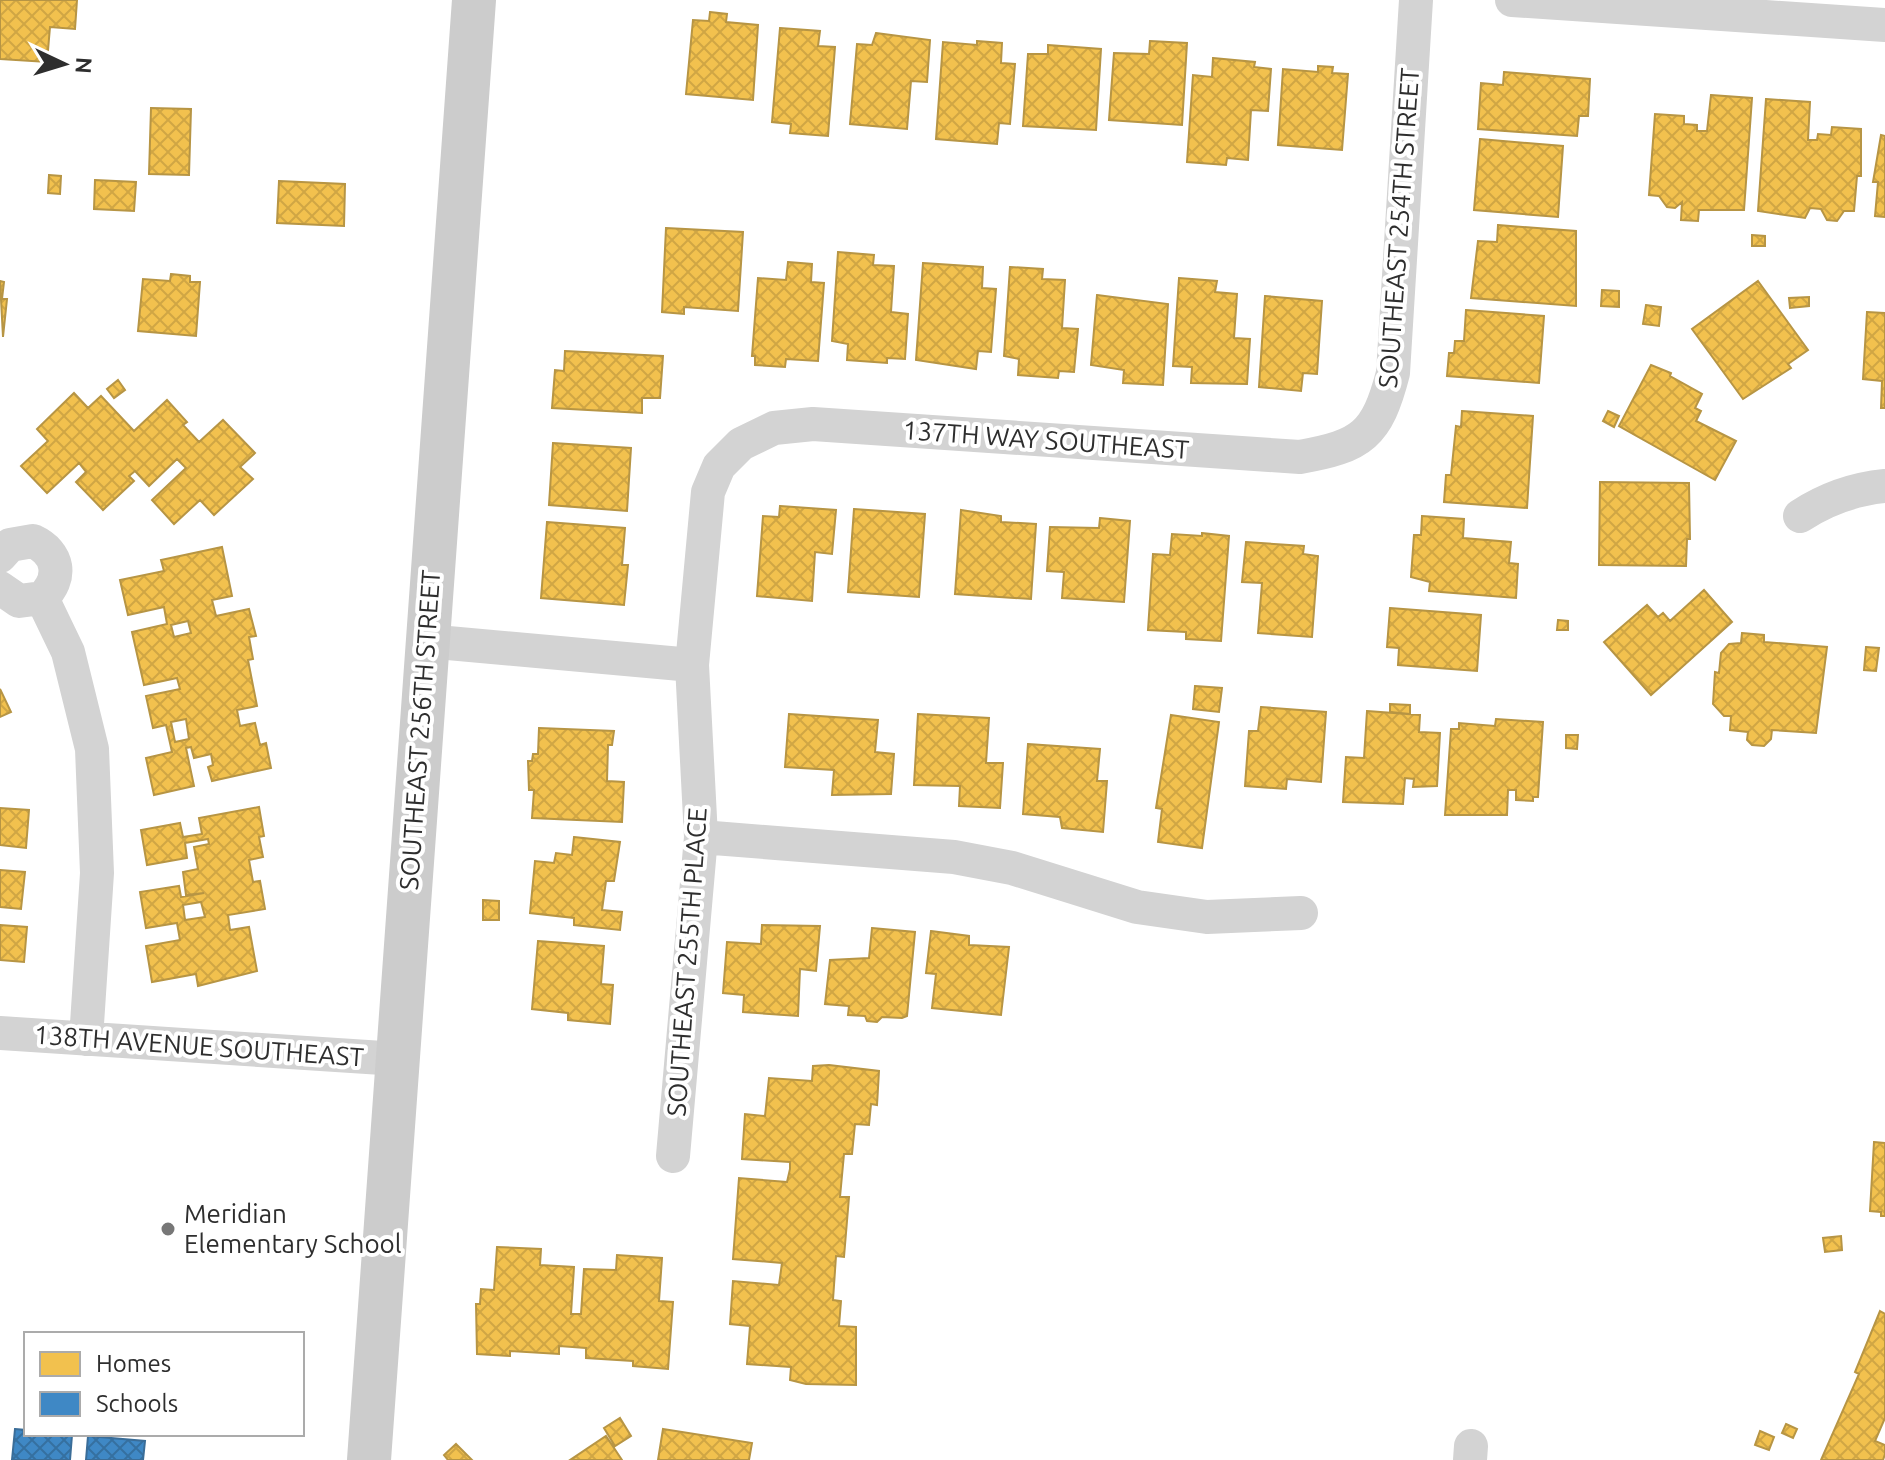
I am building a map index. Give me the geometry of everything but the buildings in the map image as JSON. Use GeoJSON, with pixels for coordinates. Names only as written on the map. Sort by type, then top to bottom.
{"type":"FeatureCollection","features":[{"type":"Feature","properties":{"kind":"main road","name":"SOUTHEAST 256TH STREET"},"geometry":{"type":"LineString","coordinates":[[369,1460],[474,0]]}},
{"type":"Feature","properties":{"kind":"street","name":"SOUTHEAST 254TH STREET"},"geometry":{"type":"LineString","coordinates":[[1353,445],[1383,411],[1393,373],[1416,0]]}},
{"type":"Feature","properties":{"kind":"street"},"geometry":{"type":"LineString","coordinates":[[1512,0],[1640,4],[1885,25]]}},
{"type":"Feature","properties":{"kind":"street","name":"137TH WAY SOUTHEAST"},"geometry":{"type":"LineString","coordinates":[[741,444],[774,428],[813,424],[1300,457],[1353,445]]}},
{"type":"Feature","properties":{"kind":"street","name":"SOUTHEAST 255TH PLACE"},"geometry":{"type":"LineString","coordinates":[[673,1156],[701,837],[692,665],[708,492],[719,466],[741,444]]}},
{"type":"Feature","properties":{"kind":"street"},"geometry":{"type":"LineString","coordinates":[[1800,516],[1823,501],[1866,488],[1885,486]]}},
{"type":"Feature","properties":{"kind":"street"},"geometry":{"type":"LineString","coordinates":[[0,588],[19,601],[42,598],[56,578],[52,555],[33,541],[3,546]]}},
{"type":"Feature","properties":{"kind":"street"},"geometry":{"type":"LineString","coordinates":[[42,598],[68,652],[92,749],[97,873],[86,1039]]}},
{"type":"Feature","properties":{"kind":"street"},"geometry":{"type":"LineString","coordinates":[[426,641],[692,665]]}},
{"type":"Feature","properties":{"kind":"street"},"geometry":{"type":"LineString","coordinates":[[701,837],[954,857],[1012,868],[1137,907],[1207,917],[1301,913]]}},
{"type":"Feature","properties":{"kind":"street","name":"138TH AVENUE SOUTHEAST"},"geometry":{"type":"LineString","coordinates":[[0,1033],[398,1059]]}},
{"type":"Feature","properties":{"kind":"place","name":"Meridian Elementary School"},"geometry":{"type":"Point","coordinates":[168,1229]}}]}
